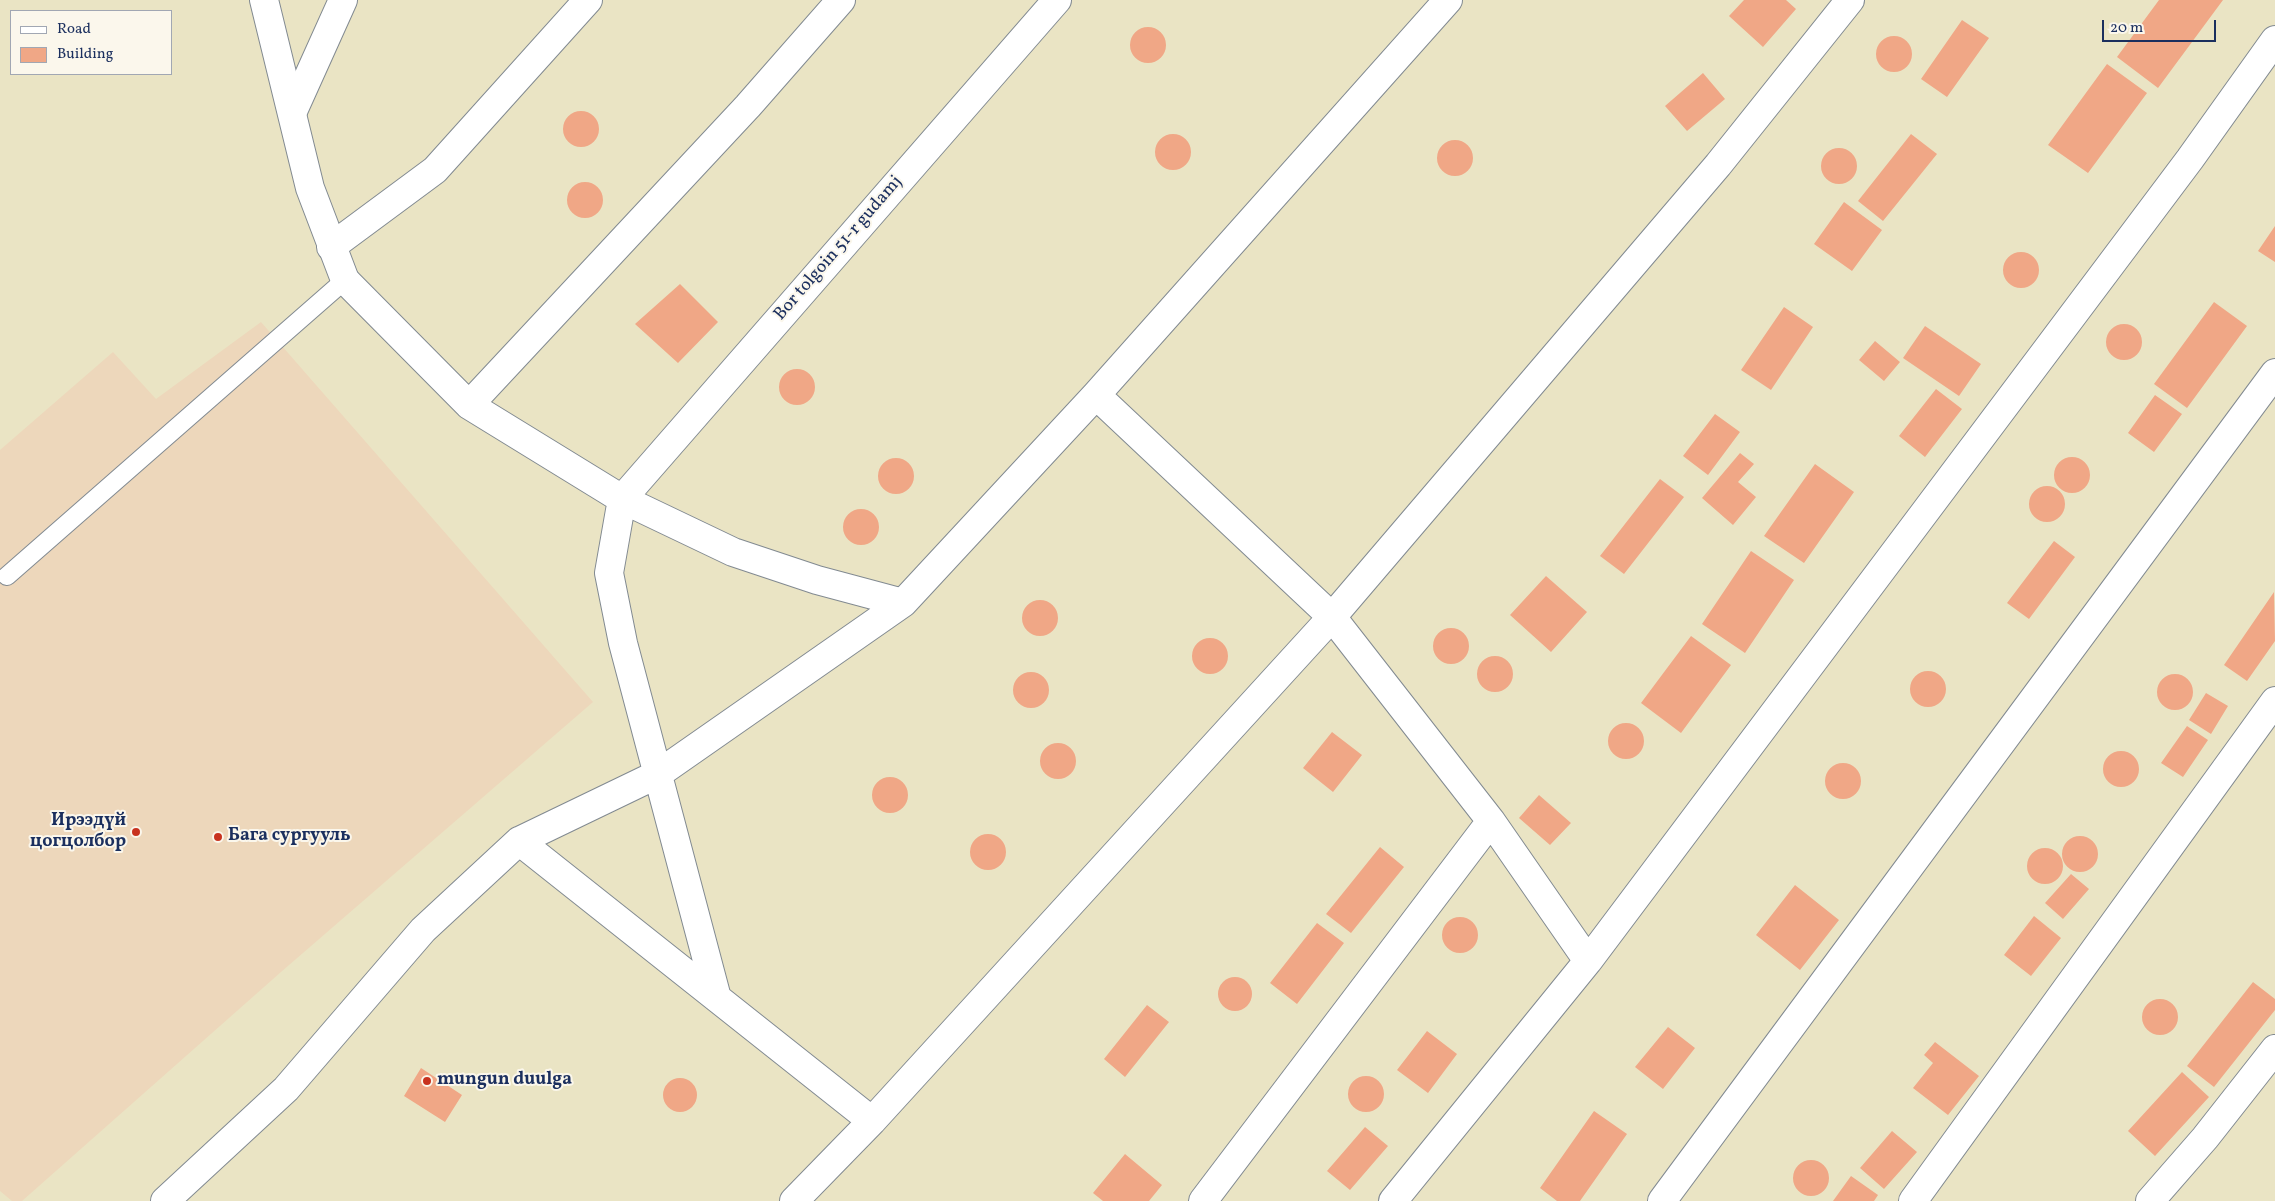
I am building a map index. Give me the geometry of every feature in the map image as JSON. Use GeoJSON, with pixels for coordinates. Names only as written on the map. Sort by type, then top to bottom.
{"type":"FeatureCollection","features":[{"type":"Feature","properties":{"kind":"street"},"geometry":{"type":"LineString","coordinates":[[264,0],[293,111],[310,188],[345,280],[469,405],[622,499],[733,552],[816,580],[903,603]]}},
{"type":"Feature","properties":{"kind":"street"},"geometry":{"type":"LineString","coordinates":[[293,111],[342,0]]}},
{"type":"Feature","properties":{"kind":"street"},"geometry":{"type":"LineString","coordinates":[[331,246],[434,170],[588,0]]}},
{"type":"Feature","properties":{"kind":"street"},"geometry":{"type":"LineString","coordinates":[[469,405],[748,106],[842,0]]}},
{"type":"Feature","properties":{"kind":"street","name":"Bor tolgoin 51-r gudamj"},"geometry":{"type":"LineString","coordinates":[[622,499],[1057,0]]}},
{"type":"Feature","properties":{"kind":"street"},"geometry":{"type":"LineString","coordinates":[[164,1201],[286,1089],[423,930],[519,841],[658,774],[903,603],[1096,395],[1448,0]]}},
{"type":"Feature","properties":{"kind":"street"},"geometry":{"type":"LineString","coordinates":[[794,1201],[872,1121],[1332,617],[1712,172],[1850,0]]}},
{"type":"Feature","properties":{"kind":"street"},"geometry":{"type":"LineString","coordinates":[[1393,1201],[1588,961],[2190,159],[2275,40]]}},
{"type":"Feature","properties":{"kind":"street"},"geometry":{"type":"LineString","coordinates":[[1662,1201],[2275,373]]}},
{"type":"Feature","properties":{"kind":"street"},"geometry":{"type":"LineString","coordinates":[[1096,395],[1332,617],[1490,821],[1588,961]]}},
{"type":"Feature","properties":{"kind":"street"},"geometry":{"type":"LineString","coordinates":[[622,499],[609,573],[623,643],[717,998]]}},
{"type":"Feature","properties":{"kind":"street"},"geometry":{"type":"LineString","coordinates":[[1913,1201],[2275,701]]}},
{"type":"Feature","properties":{"kind":"street"},"geometry":{"type":"LineString","coordinates":[[1203,1201],[1490,821]]}},
{"type":"Feature","properties":{"kind":"street"},"geometry":{"type":"LineString","coordinates":[[519,841],[872,1121]]}},
{"type":"Feature","properties":{"kind":"street"},"geometry":{"type":"LineString","coordinates":[[2150,1201],[2205,1138],[2275,1049]]}},
{"type":"Feature","properties":{"kind":"lane"},"geometry":{"type":"LineString","coordinates":[[7,576],[345,280]]}},
{"type":"Feature","properties":{"kind":"shaded area","name":"Бага сургууль"},"geometry":{"type":"Polygon","coordinates":[[[261,322],[593,702],[281,972],[22,1201],[12,1201],[0,1191],[0,450],[113,352],[156,399],[261,322]]]}},
{"type":"Feature","properties":{"kind":"building"},"geometry":{"type":"Polygon","coordinates":[[[1744,0],[1786,0],[1796,9],[1763,47],[1729,16],[1744,0]]]}},
{"type":"Feature","properties":{"kind":"building"},"geometry":{"type":"Polygon","coordinates":[[[2159,0],[2223,0],[2158,88],[2117,57],[2159,0]]]}},
{"type":"Feature","properties":{"kind":"building"},"geometry":{"type":"Polygon","coordinates":[[[1962,20],[1989,38],[1947,97],[1921,79],[1962,20]]]}},
{"type":"Feature","properties":{"kind":"building"},"geometry":{"type":"Polygon","coordinates":[[[1148,27],[1161,32],[1166,45],[1161,58],[1148,63],[1135,58],[1130,45],[1135,32],[1148,27]]]}},
{"type":"Feature","properties":{"kind":"building"},"geometry":{"type":"Polygon","coordinates":[[[1894,36],[1907,41],[1912,54],[1907,67],[1894,72],[1881,67],[1876,54],[1881,41],[1894,36]]]}},
{"type":"Feature","properties":{"kind":"building"},"geometry":{"type":"Polygon","coordinates":[[[2107,64],[2147,93],[2088,173],[2048,145],[2107,64]]]}},
{"type":"Feature","properties":{"kind":"building"},"geometry":{"type":"Polygon","coordinates":[[[1703,73],[1725,99],[1687,131],[1665,106],[1703,73]]]}},
{"type":"Feature","properties":{"kind":"building"},"geometry":{"type":"Polygon","coordinates":[[[581,111],[594,116],[599,129],[594,142],[581,147],[568,142],[563,129],[568,116],[581,111]]]}},
{"type":"Feature","properties":{"kind":"building"},"geometry":{"type":"Polygon","coordinates":[[[1173,134],[1186,139],[1191,152],[1186,165],[1173,170],[1160,165],[1155,152],[1160,139],[1173,134]]]}},
{"type":"Feature","properties":{"kind":"building"},"geometry":{"type":"Polygon","coordinates":[[[1911,134],[1937,154],[1883,221],[1858,201],[1911,134]]]}},
{"type":"Feature","properties":{"kind":"building"},"geometry":{"type":"Polygon","coordinates":[[[1455,140],[1468,145],[1473,158],[1468,171],[1455,176],[1442,171],[1437,158],[1442,145],[1455,140]]]}},
{"type":"Feature","properties":{"kind":"building"},"geometry":{"type":"Polygon","coordinates":[[[1839,148],[1852,153],[1857,166],[1852,179],[1839,184],[1826,179],[1821,166],[1826,153],[1839,148]]]}},
{"type":"Feature","properties":{"kind":"building"},"geometry":{"type":"Polygon","coordinates":[[[585,182],[598,187],[603,200],[598,213],[585,218],[572,213],[567,200],[572,187],[585,182]]]}},
{"type":"Feature","properties":{"kind":"building"},"geometry":{"type":"Polygon","coordinates":[[[1844,202],[1882,230],[1852,271],[1814,244],[1844,202]]]}},
{"type":"Feature","properties":{"kind":"building"},"geometry":{"type":"Polygon","coordinates":[[[2275,226],[2275,262],[2258,251],[2275,226]]]}},
{"type":"Feature","properties":{"kind":"building"},"geometry":{"type":"Polygon","coordinates":[[[2021,252],[2034,257],[2039,270],[2034,283],[2021,288],[2008,283],[2003,270],[2008,257],[2021,252]]]}},
{"type":"Feature","properties":{"kind":"building"},"geometry":{"type":"Polygon","coordinates":[[[680,284],[718,322],[678,363],[635,324],[680,284]]]}},
{"type":"Feature","properties":{"kind":"building"},"geometry":{"type":"Polygon","coordinates":[[[2214,302],[2247,326],[2187,408],[2154,384],[2214,302]]]}},
{"type":"Feature","properties":{"kind":"building"},"geometry":{"type":"Polygon","coordinates":[[[1784,307],[1813,327],[1771,390],[1741,370],[1784,307]]]}},
{"type":"Feature","properties":{"kind":"building"},"geometry":{"type":"Polygon","coordinates":[[[2124,324],[2137,329],[2142,342],[2137,355],[2124,360],[2111,355],[2106,342],[2111,329],[2124,324]]]}},
{"type":"Feature","properties":{"kind":"building"},"geometry":{"type":"Polygon","coordinates":[[[1925,326],[1981,364],[1959,396],[1903,358],[1925,326]]]}},
{"type":"Feature","properties":{"kind":"building"},"geometry":{"type":"Polygon","coordinates":[[[1875,341],[1900,362],[1884,381],[1859,360],[1875,341]]]}},
{"type":"Feature","properties":{"kind":"building"},"geometry":{"type":"Polygon","coordinates":[[[797,369],[810,374],[815,387],[810,400],[797,405],[784,400],[779,387],[784,374],[797,369]]]}},
{"type":"Feature","properties":{"kind":"building"},"geometry":{"type":"Polygon","coordinates":[[[1936,389],[1962,409],[1925,457],[1899,436],[1936,389]]]}},
{"type":"Feature","properties":{"kind":"building"},"geometry":{"type":"Polygon","coordinates":[[[2155,395],[2182,414],[2154,452],[2128,433],[2155,395]]]}},
{"type":"Feature","properties":{"kind":"building"},"geometry":{"type":"Polygon","coordinates":[[[1715,414],[1740,432],[1708,475],[1683,456],[1715,414]]]}},
{"type":"Feature","properties":{"kind":"building"},"geometry":{"type":"Polygon","coordinates":[[[1740,453],[1754,464],[1738,482],[1756,497],[1733,525],[1702,498],[1740,453]]]}},
{"type":"Feature","properties":{"kind":"building"},"geometry":{"type":"Polygon","coordinates":[[[2072,457],[2085,462],[2090,475],[2085,488],[2072,493],[2059,488],[2054,475],[2059,462],[2072,457]]]}},
{"type":"Feature","properties":{"kind":"building"},"geometry":{"type":"Polygon","coordinates":[[[896,458],[909,463],[914,476],[909,489],[896,494],[883,489],[878,476],[883,463],[896,458]]]}},
{"type":"Feature","properties":{"kind":"building"},"geometry":{"type":"Polygon","coordinates":[[[1815,464],[1854,492],[1804,563],[1764,536],[1815,464]]]}},
{"type":"Feature","properties":{"kind":"building"},"geometry":{"type":"Polygon","coordinates":[[[1660,479],[1684,497],[1624,574],[1600,556],[1660,479]]]}},
{"type":"Feature","properties":{"kind":"building"},"geometry":{"type":"Polygon","coordinates":[[[2047,486],[2060,491],[2065,504],[2060,517],[2047,522],[2034,517],[2029,504],[2034,491],[2047,486]]]}},
{"type":"Feature","properties":{"kind":"building"},"geometry":{"type":"Polygon","coordinates":[[[861,509],[874,514],[879,527],[874,540],[861,545],[848,540],[843,527],[848,514],[861,509]]]}},
{"type":"Feature","properties":{"kind":"building"},"geometry":{"type":"Polygon","coordinates":[[[2054,541],[2075,557],[2029,619],[2007,603],[2054,541]]]}},
{"type":"Feature","properties":{"kind":"building"},"geometry":{"type":"Polygon","coordinates":[[[1751,551],[1794,580],[1745,653],[1702,624],[1751,551]]]}},
{"type":"Feature","properties":{"kind":"building"},"geometry":{"type":"Polygon","coordinates":[[[1546,576],[1587,612],[1551,652],[1510,615],[1546,576]]]}},
{"type":"Feature","properties":{"kind":"building"},"geometry":{"type":"Polygon","coordinates":[[[2274,592],[2275,641],[2247,681],[2224,665],[2274,592]]]}},
{"type":"Feature","properties":{"kind":"building"},"geometry":{"type":"Polygon","coordinates":[[[1040,600],[1053,605],[1058,618],[1053,631],[1040,636],[1027,631],[1022,618],[1027,605],[1040,600]]]}},
{"type":"Feature","properties":{"kind":"building"},"geometry":{"type":"Polygon","coordinates":[[[1451,628],[1464,633],[1469,646],[1464,659],[1451,664],[1438,659],[1433,646],[1438,633],[1451,628]]]}},
{"type":"Feature","properties":{"kind":"building"},"geometry":{"type":"Polygon","coordinates":[[[1691,636],[1731,665],[1681,733],[1641,703],[1691,636]]]}},
{"type":"Feature","properties":{"kind":"building"},"geometry":{"type":"Polygon","coordinates":[[[1210,638],[1223,643],[1228,656],[1223,669],[1210,674],[1197,669],[1192,656],[1197,643],[1210,638]]]}},
{"type":"Feature","properties":{"kind":"building"},"geometry":{"type":"Polygon","coordinates":[[[1495,656],[1508,661],[1513,674],[1508,687],[1495,692],[1482,687],[1477,674],[1482,661],[1495,656]]]}},
{"type":"Feature","properties":{"kind":"building"},"geometry":{"type":"Polygon","coordinates":[[[1928,671],[1941,676],[1946,689],[1941,702],[1928,707],[1915,702],[1910,689],[1915,676],[1928,671]]]}},
{"type":"Feature","properties":{"kind":"building"},"geometry":{"type":"Polygon","coordinates":[[[1031,672],[1044,677],[1049,690],[1044,703],[1031,708],[1018,703],[1013,690],[1018,677],[1031,672]]]}},
{"type":"Feature","properties":{"kind":"building"},"geometry":{"type":"Polygon","coordinates":[[[2175,674],[2188,679],[2193,692],[2188,705],[2175,710],[2162,705],[2157,692],[2162,679],[2175,674]]]}},
{"type":"Feature","properties":{"kind":"building"},"geometry":{"type":"Polygon","coordinates":[[[2206,693],[2228,706],[2211,734],[2189,720],[2206,693]]]}},
{"type":"Feature","properties":{"kind":"building"},"geometry":{"type":"Polygon","coordinates":[[[1626,723],[1639,728],[1644,741],[1639,754],[1626,759],[1613,754],[1608,741],[1613,728],[1626,723]]]}},
{"type":"Feature","properties":{"kind":"building"},"geometry":{"type":"Polygon","coordinates":[[[2187,726],[2208,740],[2183,777],[2161,763],[2187,726]]]}},
{"type":"Feature","properties":{"kind":"building"},"geometry":{"type":"Polygon","coordinates":[[[1332,732],[1362,755],[1333,792],[1303,768],[1332,732]]]}},
{"type":"Feature","properties":{"kind":"building"},"geometry":{"type":"Polygon","coordinates":[[[1058,743],[1071,748],[1076,761],[1071,774],[1058,779],[1045,774],[1040,761],[1045,748],[1058,743]]]}},
{"type":"Feature","properties":{"kind":"building"},"geometry":{"type":"Polygon","coordinates":[[[2121,751],[2134,756],[2139,769],[2134,782],[2121,787],[2108,782],[2103,769],[2108,756],[2121,751]]]}},
{"type":"Feature","properties":{"kind":"building"},"geometry":{"type":"Polygon","coordinates":[[[1843,763],[1856,768],[1861,781],[1856,794],[1843,799],[1830,794],[1825,781],[1830,768],[1843,763]]]}},
{"type":"Feature","properties":{"kind":"building"},"geometry":{"type":"Polygon","coordinates":[[[890,777],[903,782],[908,795],[903,808],[890,813],[877,808],[872,795],[877,782],[890,777]]]}},
{"type":"Feature","properties":{"kind":"building"},"geometry":{"type":"Polygon","coordinates":[[[1539,795],[1571,823],[1550,845],[1519,818],[1539,795]]]}},
{"type":"Feature","properties":{"kind":"building"},"geometry":{"type":"Polygon","coordinates":[[[988,834],[1001,839],[1006,852],[1001,865],[988,870],[975,865],[970,852],[975,839],[988,834]]]}},
{"type":"Feature","properties":{"kind":"building"},"geometry":{"type":"Polygon","coordinates":[[[2080,836],[2093,841],[2098,854],[2093,867],[2080,872],[2067,867],[2062,854],[2067,841],[2080,836]]]}},
{"type":"Feature","properties":{"kind":"building"},"geometry":{"type":"Polygon","coordinates":[[[1380,847],[1404,867],[1351,933],[1326,914],[1380,847]]]}},
{"type":"Feature","properties":{"kind":"building"},"geometry":{"type":"Polygon","coordinates":[[[2045,848],[2058,853],[2063,866],[2058,879],[2045,884],[2032,879],[2027,866],[2032,853],[2045,848]]]}},
{"type":"Feature","properties":{"kind":"building"},"geometry":{"type":"Polygon","coordinates":[[[2071,874],[2089,889],[2063,919],[2045,903],[2071,874]]]}},
{"type":"Feature","properties":{"kind":"building"},"geometry":{"type":"Polygon","coordinates":[[[1795,885],[1839,920],[1800,970],[1756,935],[1795,885]]]}},
{"type":"Feature","properties":{"kind":"building"},"geometry":{"type":"Polygon","coordinates":[[[2034,916],[2061,938],[2031,976],[2004,955],[2034,916]]]}},
{"type":"Feature","properties":{"kind":"building"},"geometry":{"type":"Polygon","coordinates":[[[1460,917],[1473,922],[1478,935],[1473,948],[1460,953],[1447,948],[1442,935],[1447,922],[1460,917]]]}},
{"type":"Feature","properties":{"kind":"building"},"geometry":{"type":"Polygon","coordinates":[[[1317,923],[1344,943],[1297,1004],[1270,983],[1317,923]]]}},
{"type":"Feature","properties":{"kind":"building"},"geometry":{"type":"Polygon","coordinates":[[[1235,977],[1247,982],[1252,994],[1247,1006],[1235,1011],[1223,1006],[1218,994],[1223,982],[1235,977]]]}},
{"type":"Feature","properties":{"kind":"building"},"geometry":{"type":"Polygon","coordinates":[[[2253,982],[2275,999],[2275,1010],[2214,1087],[2187,1066],[2253,982]]]}},
{"type":"Feature","properties":{"kind":"building"},"geometry":{"type":"Polygon","coordinates":[[[2160,999],[2167,1000],[2173,1004],[2177,1010],[2177,1024],[2173,1030],[2167,1034],[2160,1035],[2153,1034],[2147,1030],[2143,1024],[2142,1017],[2143,1010],[2147,1004],[2153,1000],[2160,999]]]}},
{"type":"Feature","properties":{"kind":"building"},"geometry":{"type":"Polygon","coordinates":[[[1147,1005],[1169,1022],[1125,1077],[1104,1059],[1147,1005]]]}},
{"type":"Feature","properties":{"kind":"building"},"geometry":{"type":"Polygon","coordinates":[[[1668,1027],[1695,1048],[1663,1089],[1635,1067],[1668,1027]]]}},
{"type":"Feature","properties":{"kind":"building"},"geometry":{"type":"Polygon","coordinates":[[[1427,1031],[1457,1054],[1428,1093],[1397,1070],[1427,1031]]]}},
{"type":"Feature","properties":{"kind":"building"},"geometry":{"type":"Polygon","coordinates":[[[1935,1042],[1979,1076],[1948,1115],[1913,1088],[1933,1063],[1924,1055],[1935,1042]]]}},
{"type":"Feature","properties":{"kind":"building","name":"mungun duulga"},"geometry":{"type":"Polygon","coordinates":[[[421,1068],[462,1095],[445,1122],[404,1096],[421,1068]]]}},
{"type":"Feature","properties":{"kind":"building"},"geometry":{"type":"Polygon","coordinates":[[[2182,1072],[2209,1097],[2155,1156],[2128,1131],[2182,1072]]]}},
{"type":"Feature","properties":{"kind":"building"},"geometry":{"type":"Polygon","coordinates":[[[1366,1076],[1379,1081],[1384,1094],[1379,1107],[1366,1112],[1353,1107],[1348,1094],[1353,1081],[1366,1076]]]}},
{"type":"Feature","properties":{"kind":"building"},"geometry":{"type":"Polygon","coordinates":[[[680,1078],[692,1083],[697,1095],[692,1107],[680,1112],[668,1107],[663,1095],[668,1083],[680,1078]]]}},
{"type":"Feature","properties":{"kind":"building"},"geometry":{"type":"Polygon","coordinates":[[[1594,1111],[1627,1134],[1580,1201],[1557,1201],[1540,1188],[1594,1111]]]}},
{"type":"Feature","properties":{"kind":"building"},"geometry":{"type":"Polygon","coordinates":[[[1365,1127],[1388,1146],[1350,1190],[1327,1171],[1365,1127]]]}},
{"type":"Feature","properties":{"kind":"building"},"geometry":{"type":"Polygon","coordinates":[[[1892,1131],[1917,1152],[1884,1189],[1860,1168],[1892,1131]]]}},
{"type":"Feature","properties":{"kind":"building"},"geometry":{"type":"Polygon","coordinates":[[[1125,1154],[1162,1185],[1149,1201],[1103,1201],[1093,1193],[1125,1154]]]}},
{"type":"Feature","properties":{"kind":"building"},"geometry":{"type":"Polygon","coordinates":[[[1811,1160],[1824,1165],[1829,1178],[1824,1191],[1811,1196],[1798,1191],[1793,1178],[1798,1165],[1811,1160]]]}},
{"type":"Feature","properties":{"kind":"building"},"geometry":{"type":"Polygon","coordinates":[[[1851,1176],[1878,1195],[1874,1201],[1833,1201],[1851,1176]]]}},
{"type":"Feature","properties":{"kind":"place","name":"Ирээдүй цогцолбор"},"geometry":{"type":"Point","coordinates":[136,832]}},
{"type":"Feature","properties":{"kind":"place","name":"Бага сургууль"},"geometry":{"type":"Point","coordinates":[218,837]}},
{"type":"Feature","properties":{"kind":"place","name":"mungun duulga"},"geometry":{"type":"Point","coordinates":[427,1081]}}]}
